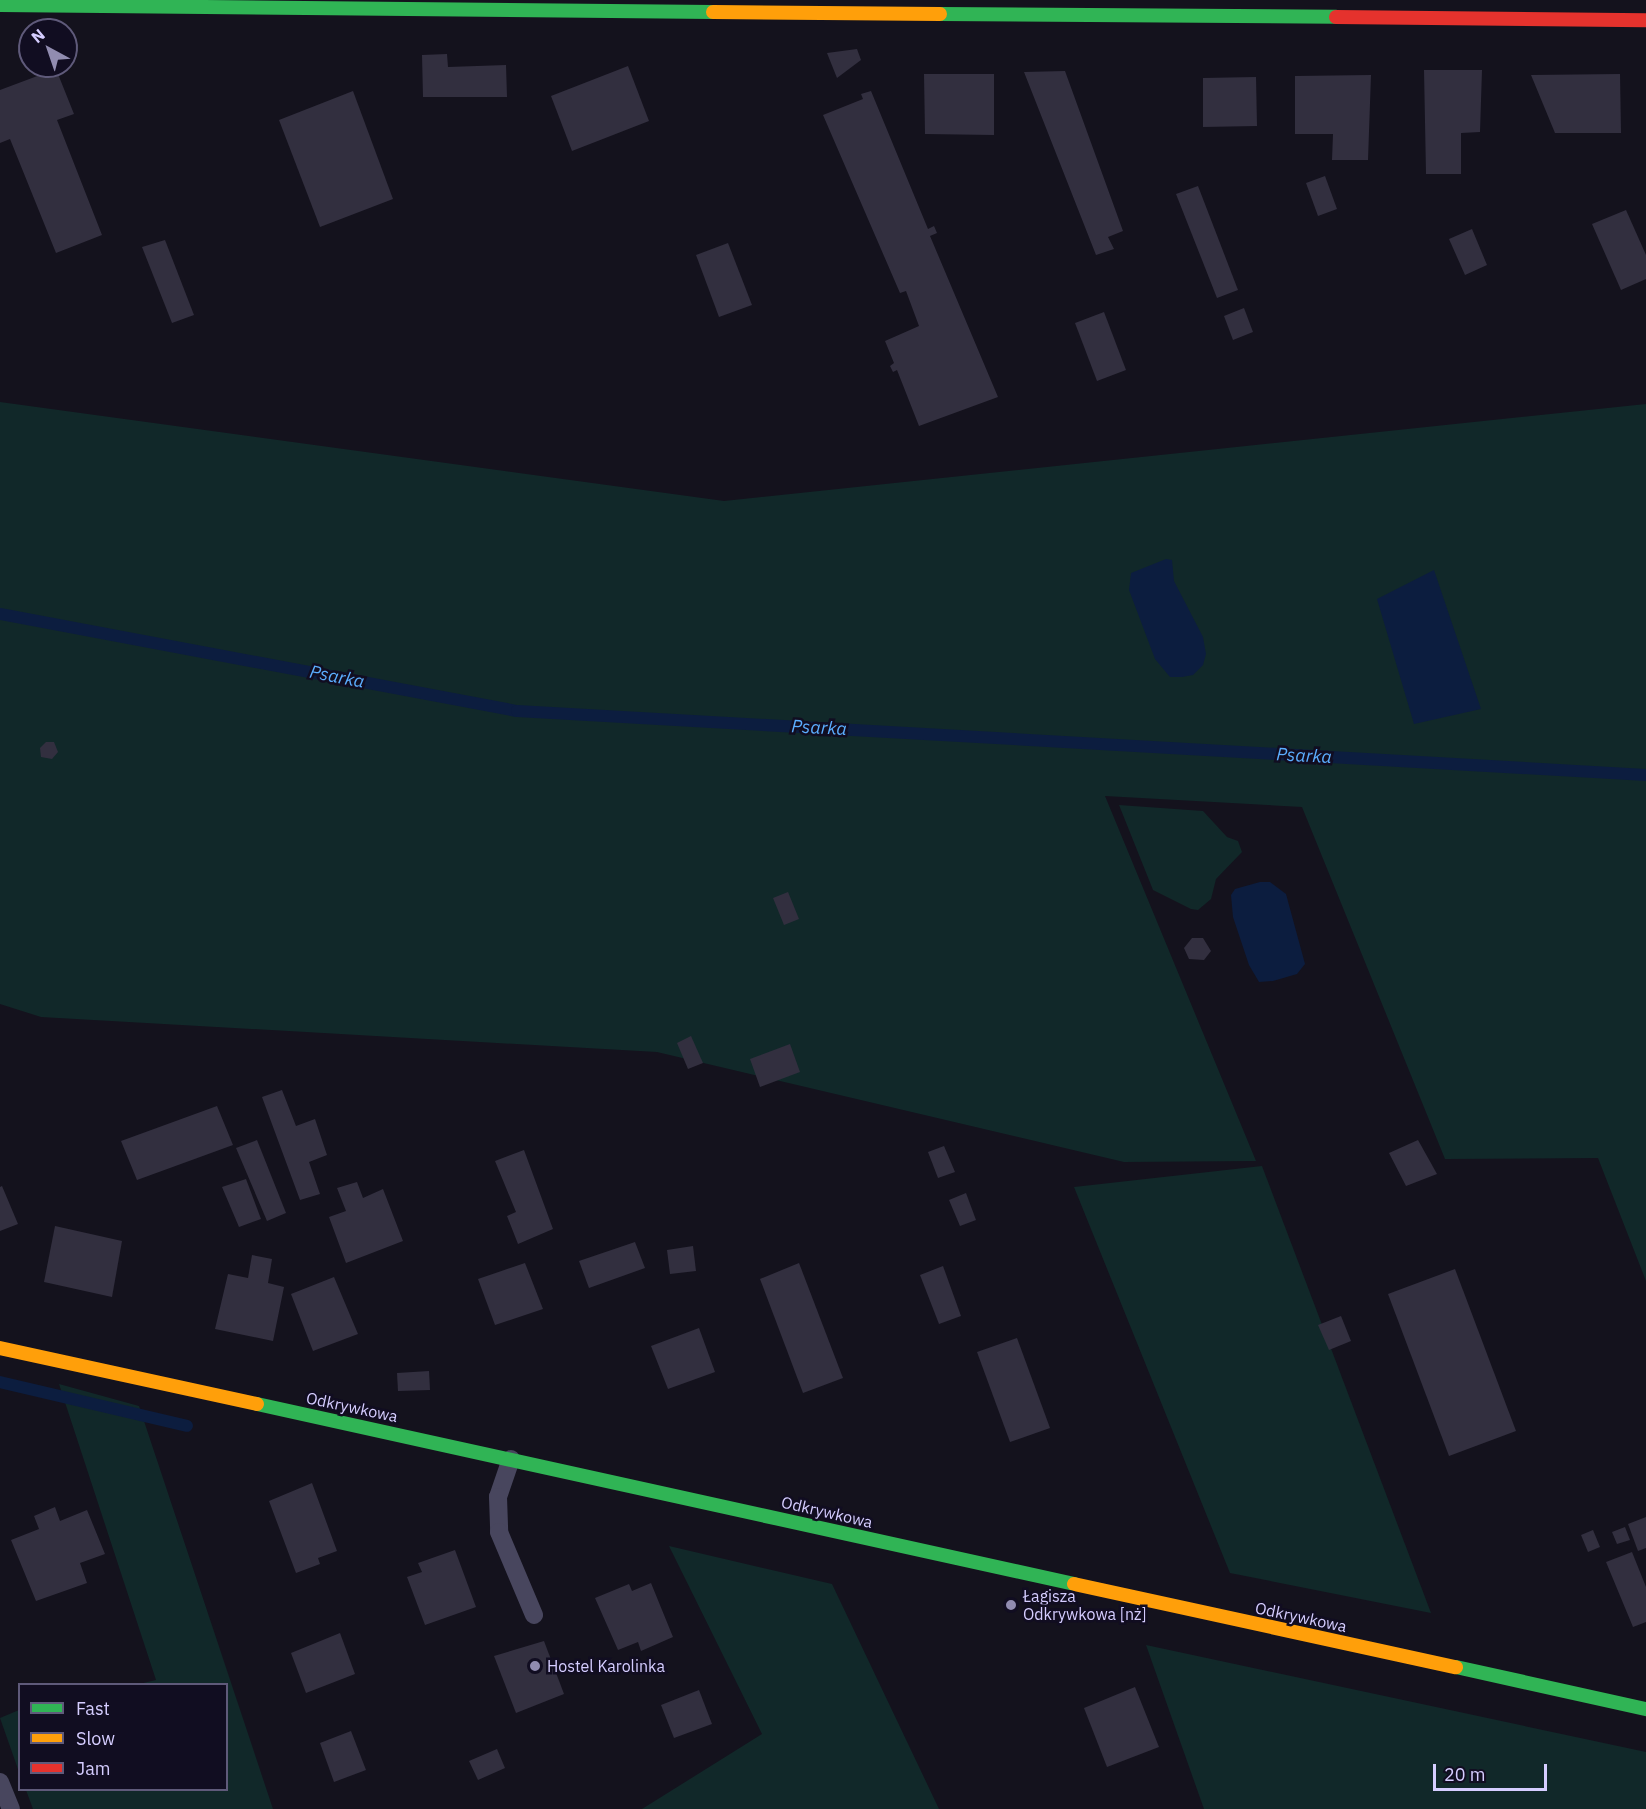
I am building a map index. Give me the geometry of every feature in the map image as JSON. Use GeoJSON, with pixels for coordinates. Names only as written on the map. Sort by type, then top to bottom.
{"type":"FeatureCollection","features":[{"type":"Feature","properties":{"kind":"street"},"geometry":{"type":"LineString","coordinates":[[0,5],[1646,20]]}},
{"type":"Feature","properties":{"kind":"street","name":"Odkrywkowa"},"geometry":{"type":"LineString","coordinates":[[0,1348],[1646,1709]]}},
{"type":"Feature","properties":{"kind":"lane"},"geometry":{"type":"LineString","coordinates":[[512,1459],[498,1497],[499,1532],[534,1615]]}},
{"type":"Feature","properties":{"kind":"lane"},"geometry":{"type":"LineString","coordinates":[[0,1782],[11,1809]]}},
{"type":"Feature","properties":{"kind":"green space"},"geometry":{"type":"Polygon","coordinates":[[[0,402],[724,501],[1646,404],[1646,1281],[1598,1158],[1445,1159],[1302,807],[1105,796],[1256,1161],[1124,1162],[657,1052],[41,1017],[0,1004],[0,402]]]}},
{"type":"Feature","properties":{"kind":"green space"},"geometry":{"type":"Polygon","coordinates":[[[1119,805],[1203,811],[1227,837],[1238,841],[1242,852],[1216,879],[1211,899],[1198,910],[1191,909],[1153,890],[1119,805]]]}},
{"type":"Feature","properties":{"kind":"green space"},"geometry":{"type":"Polygon","coordinates":[[[1262,1166],[1431,1613],[1230,1573],[1074,1187],[1262,1166]]]}},
{"type":"Feature","properties":{"kind":"green space"},"geometry":{"type":"Polygon","coordinates":[[[59,1384],[139,1406],[273,1809],[33,1809],[26,1791],[228,1791],[228,1683],[143,1683],[156,1680],[59,1384]]]}},
{"type":"Feature","properties":{"kind":"green space"},"geometry":{"type":"Polygon","coordinates":[[[669,1546],[832,1584],[939,1809],[642,1809],[762,1734],[669,1546]]]}},
{"type":"Feature","properties":{"kind":"green space"},"geometry":{"type":"Polygon","coordinates":[[[1146,1645],[1646,1752],[1646,1809],[1204,1809],[1146,1645]]]}},
{"type":"Feature","properties":{"kind":"green space"},"geometry":{"type":"Polygon","coordinates":[[[18,1711],[18,1769],[0,1718],[18,1711]]]}},
{"type":"Feature","properties":{"kind":"water"},"geometry":{"type":"Polygon","coordinates":[[[1166,559],[1172,560],[1174,581],[1203,637],[1206,654],[1203,665],[1193,675],[1170,677],[1155,659],[1129,590],[1131,573],[1166,559]]]}},
{"type":"Feature","properties":{"kind":"water"},"geometry":{"type":"Polygon","coordinates":[[[1434,570],[1481,709],[1414,724],[1377,599],[1434,570]]]}},
{"type":"Feature","properties":{"kind":"water"},"geometry":{"type":"Polygon","coordinates":[[[1260,882],[1270,882],[1286,894],[1305,964],[1297,974],[1273,981],[1259,982],[1249,965],[1233,917],[1231,895],[1235,889],[1260,882]]]}},
{"type":"Feature","properties":{"kind":"building"},"geometry":{"type":"Polygon","coordinates":[[[857,49],[861,60],[837,78],[827,53],[857,49]]]}},
{"type":"Feature","properties":{"kind":"building"},"geometry":{"type":"Polygon","coordinates":[[[447,54],[448,67],[506,65],[507,97],[423,97],[422,55],[447,54]]]}},
{"type":"Feature","properties":{"kind":"building"},"geometry":{"type":"Polygon","coordinates":[[[628,66],[649,121],[572,151],[551,96],[628,66]]]}},
{"type":"Feature","properties":{"kind":"building"},"geometry":{"type":"Polygon","coordinates":[[[1424,70],[1482,70],[1480,132],[1461,133],[1461,174],[1426,174],[1424,70]]]}},
{"type":"Feature","properties":{"kind":"building"},"geometry":{"type":"Polygon","coordinates":[[[1065,71],[1123,231],[1108,237],[1114,249],[1096,255],[1024,72],[1065,71]]]}},
{"type":"Feature","properties":{"kind":"building"},"geometry":{"type":"Polygon","coordinates":[[[924,74],[994,74],[994,135],[925,134],[924,74]]]}},
{"type":"Feature","properties":{"kind":"building"},"geometry":{"type":"Polygon","coordinates":[[[1620,74],[1621,133],[1555,133],[1531,75],[1620,74]]]}},
{"type":"Feature","properties":{"kind":"building"},"geometry":{"type":"Polygon","coordinates":[[[1371,75],[1368,160],[1332,160],[1333,134],[1295,134],[1295,76],[1371,75]]]}},
{"type":"Feature","properties":{"kind":"building"},"geometry":{"type":"Polygon","coordinates":[[[1256,77],[1257,126],[1203,127],[1203,78],[1256,77]]]}},
{"type":"Feature","properties":{"kind":"building"},"geometry":{"type":"Polygon","coordinates":[[[32,78],[60,78],[74,114],[57,120],[102,235],[56,253],[10,139],[0,143],[0,90],[32,78]]]}},
{"type":"Feature","properties":{"kind":"building"},"geometry":{"type":"Polygon","coordinates":[[[353,91],[393,199],[320,227],[279,120],[353,91]]]}},
{"type":"Feature","properties":{"kind":"building"},"geometry":{"type":"Polygon","coordinates":[[[871,91],[928,229],[934,226],[937,233],[930,236],[998,397],[919,426],[897,370],[893,372],[890,366],[894,363],[885,341],[919,326],[906,291],[900,293],[823,115],[863,99],[861,94],[871,91]]]}},
{"type":"Feature","properties":{"kind":"building"},"geometry":{"type":"Polygon","coordinates":[[[1325,176],[1337,209],[1318,216],[1306,183],[1325,176]]]}},
{"type":"Feature","properties":{"kind":"building"},"geometry":{"type":"Polygon","coordinates":[[[1198,186],[1238,290],[1217,298],[1176,194],[1198,186]]]}},
{"type":"Feature","properties":{"kind":"building"},"geometry":{"type":"Polygon","coordinates":[[[1626,210],[1646,255],[1646,279],[1621,290],[1592,224],[1626,210]]]}},
{"type":"Feature","properties":{"kind":"building"},"geometry":{"type":"Polygon","coordinates":[[[1472,229],[1487,265],[1465,275],[1449,239],[1472,229]]]}},
{"type":"Feature","properties":{"kind":"building"},"geometry":{"type":"Polygon","coordinates":[[[165,240],[194,315],[172,323],[142,247],[165,240]]]}},
{"type":"Feature","properties":{"kind":"building"},"geometry":{"type":"Polygon","coordinates":[[[728,243],[752,305],[719,317],[696,255],[728,243]]]}},
{"type":"Feature","properties":{"kind":"building"},"geometry":{"type":"Polygon","coordinates":[[[1244,308],[1253,332],[1233,340],[1224,316],[1244,308]]]}},
{"type":"Feature","properties":{"kind":"building"},"geometry":{"type":"Polygon","coordinates":[[[1104,312],[1126,370],[1097,381],[1075,323],[1104,312]]]}},
{"type":"Feature","properties":{"kind":"building"},"geometry":{"type":"Polygon","coordinates":[[[46,742],[54,742],[58,752],[52,759],[41,757],[40,748],[46,742]]]}},
{"type":"Feature","properties":{"kind":"building"},"geometry":{"type":"Polygon","coordinates":[[[788,892],[799,919],[784,925],[773,898],[788,892]]]}},
{"type":"Feature","properties":{"kind":"building"},"geometry":{"type":"Polygon","coordinates":[[[1192,938],[1203,938],[1211,951],[1204,960],[1189,959],[1184,948],[1192,938]]]}},
{"type":"Feature","properties":{"kind":"building"},"geometry":{"type":"Polygon","coordinates":[[[691,1036],[703,1063],[688,1069],[677,1043],[691,1036]]]}},
{"type":"Feature","properties":{"kind":"building"},"geometry":{"type":"Polygon","coordinates":[[[790,1044],[800,1072],[760,1087],[750,1059],[790,1044]]]}},
{"type":"Feature","properties":{"kind":"building"},"geometry":{"type":"Polygon","coordinates":[[[282,1090],[296,1126],[315,1119],[327,1155],[309,1162],[320,1194],[300,1200],[262,1097],[282,1090]]]}},
{"type":"Feature","properties":{"kind":"building"},"geometry":{"type":"Polygon","coordinates":[[[217,1106],[233,1145],[137,1180],[121,1141],[217,1106]]]}},
{"type":"Feature","properties":{"kind":"building"},"geometry":{"type":"Polygon","coordinates":[[[257,1140],[286,1213],[267,1221],[236,1148],[257,1140]]]}},
{"type":"Feature","properties":{"kind":"building"},"geometry":{"type":"Polygon","coordinates":[[[1418,1140],[1437,1174],[1406,1186],[1389,1153],[1418,1140]]]}},
{"type":"Feature","properties":{"kind":"building"},"geometry":{"type":"Polygon","coordinates":[[[944,1146],[955,1172],[938,1178],[928,1152],[944,1146]]]}},
{"type":"Feature","properties":{"kind":"building"},"geometry":{"type":"Polygon","coordinates":[[[524,1150],[553,1229],[518,1244],[507,1216],[516,1212],[495,1161],[524,1150]]]}},
{"type":"Feature","properties":{"kind":"building"},"geometry":{"type":"Polygon","coordinates":[[[246,1179],[261,1219],[239,1227],[222,1187],[246,1179]]]}},
{"type":"Feature","properties":{"kind":"building"},"geometry":{"type":"Polygon","coordinates":[[[357,1182],[363,1198],[383,1189],[403,1241],[346,1263],[329,1217],[346,1211],[337,1188],[357,1182]]]}},
{"type":"Feature","properties":{"kind":"building"},"geometry":{"type":"Polygon","coordinates":[[[2,1186],[18,1224],[0,1231],[0,1187],[2,1186]]]}},
{"type":"Feature","properties":{"kind":"building"},"geometry":{"type":"Polygon","coordinates":[[[966,1193],[976,1220],[960,1226],[949,1200],[966,1193]]]}},
{"type":"Feature","properties":{"kind":"building"},"geometry":{"type":"Polygon","coordinates":[[[55,1226],[122,1241],[112,1297],[44,1282],[55,1226]]]}},
{"type":"Feature","properties":{"kind":"building"},"geometry":{"type":"Polygon","coordinates":[[[635,1242],[645,1268],[589,1288],[579,1261],[635,1242]]]}},
{"type":"Feature","properties":{"kind":"building"},"geometry":{"type":"Polygon","coordinates":[[[693,1246],[696,1271],[670,1274],[667,1250],[693,1246]]]}},
{"type":"Feature","properties":{"kind":"building"},"geometry":{"type":"Polygon","coordinates":[[[252,1255],[272,1259],[268,1283],[284,1287],[273,1341],[215,1329],[228,1274],[248,1278],[252,1255]]]}},
{"type":"Feature","properties":{"kind":"building"},"geometry":{"type":"Polygon","coordinates":[[[525,1263],[543,1309],[495,1325],[478,1279],[525,1263]]]}},
{"type":"Feature","properties":{"kind":"building"},"geometry":{"type":"Polygon","coordinates":[[[799,1263],[843,1378],[803,1393],[760,1279],[799,1263]]]}},
{"type":"Feature","properties":{"kind":"building"},"geometry":{"type":"Polygon","coordinates":[[[943,1266],[961,1316],[939,1324],[920,1275],[943,1266]]]}},
{"type":"Feature","properties":{"kind":"building"},"geometry":{"type":"Polygon","coordinates":[[[1455,1269],[1516,1431],[1449,1456],[1388,1294],[1455,1269]]]}},
{"type":"Feature","properties":{"kind":"building"},"geometry":{"type":"Polygon","coordinates":[[[334,1277],[358,1334],[313,1351],[291,1294],[334,1277]]]}},
{"type":"Feature","properties":{"kind":"building"},"geometry":{"type":"Polygon","coordinates":[[[1341,1316],[1351,1341],[1329,1350],[1318,1325],[1341,1316]]]}},
{"type":"Feature","properties":{"kind":"building"},"geometry":{"type":"Polygon","coordinates":[[[699,1328],[715,1372],[668,1389],[651,1346],[699,1328]]]}},
{"type":"Feature","properties":{"kind":"building"},"geometry":{"type":"Polygon","coordinates":[[[1017,1338],[1050,1428],[1010,1442],[977,1352],[1017,1338]]]}},
{"type":"Feature","properties":{"kind":"building"},"geometry":{"type":"Polygon","coordinates":[[[429,1371],[430,1390],[398,1391],[397,1373],[429,1371]]]}},
{"type":"Feature","properties":{"kind":"building"},"geometry":{"type":"Polygon","coordinates":[[[312,1483],[337,1551],[318,1558],[320,1564],[296,1573],[269,1501],[312,1483]]]}},
{"type":"Feature","properties":{"kind":"building"},"geometry":{"type":"Polygon","coordinates":[[[55,1507],[60,1521],[87,1510],[105,1554],[80,1563],[87,1583],[36,1601],[11,1540],[39,1529],[34,1516],[55,1507]]]}},
{"type":"Feature","properties":{"kind":"building"},"geometry":{"type":"Polygon","coordinates":[[[1646,1517],[1646,1548],[1638,1551],[1628,1524],[1646,1517]]]}},
{"type":"Feature","properties":{"kind":"building"},"geometry":{"type":"Polygon","coordinates":[[[1625,1527],[1630,1540],[1617,1544],[1612,1532],[1625,1527]]]}},
{"type":"Feature","properties":{"kind":"building"},"geometry":{"type":"Polygon","coordinates":[[[1593,1530],[1600,1547],[1588,1552],[1581,1535],[1593,1530]]]}},
{"type":"Feature","properties":{"kind":"building"},"geometry":{"type":"Polygon","coordinates":[[[455,1550],[476,1607],[425,1625],[407,1577],[422,1572],[418,1563],[455,1550]]]}},
{"type":"Feature","properties":{"kind":"building"},"geometry":{"type":"Polygon","coordinates":[[[1632,1552],[1646,1587],[1646,1622],[1633,1627],[1606,1562],[1632,1552]]]}},
{"type":"Feature","properties":{"kind":"building"},"geometry":{"type":"Polygon","coordinates":[[[651,1583],[673,1637],[641,1651],[638,1642],[618,1650],[595,1598],[629,1584],[632,1591],[651,1583]]]}},
{"type":"Feature","properties":{"kind":"building"},"geometry":{"type":"Polygon","coordinates":[[[340,1633],[355,1674],[306,1693],[291,1653],[340,1633]]]}},
{"type":"Feature","properties":{"kind":"building"},"geometry":{"type":"Polygon","coordinates":[[[544,1641],[564,1694],[516,1713],[494,1656],[544,1641]]]}},
{"type":"Feature","properties":{"kind":"building"},"geometry":{"type":"Polygon","coordinates":[[[1135,1687],[1159,1747],[1107,1767],[1084,1708],[1135,1687]]]}},
{"type":"Feature","properties":{"kind":"building"},"geometry":{"type":"Polygon","coordinates":[[[699,1690],[712,1724],[674,1738],[661,1705],[699,1690]]]}},
{"type":"Feature","properties":{"kind":"building"},"geometry":{"type":"Polygon","coordinates":[[[351,1731],[366,1770],[334,1782],[320,1743],[351,1731]]]}},
{"type":"Feature","properties":{"kind":"building"},"geometry":{"type":"Polygon","coordinates":[[[497,1749],[505,1768],[478,1780],[469,1761],[497,1749]]]}},
{"type":"Feature","properties":{"kind":"waterway","name":"Psarka"},"geometry":{"type":"LineString","coordinates":[[0,614],[517,711],[1646,775]]}},
{"type":"Feature","properties":{"kind":"waterway"},"geometry":{"type":"LineString","coordinates":[[0,1382],[187,1426]]}},
{"type":"Feature","properties":{"kind":"traffic: fast"},"geometry":{"type":"LineString","coordinates":[[0,5],[713,12]]}},
{"type":"Feature","properties":{"kind":"traffic: fast"},"geometry":{"type":"LineString","coordinates":[[940,14],[1336,17]]}},
{"type":"Feature","properties":{"kind":"traffic: fast"},"geometry":{"type":"LineString","coordinates":[[257,1404],[1074,1584]]}},
{"type":"Feature","properties":{"kind":"traffic: fast"},"geometry":{"type":"LineString","coordinates":[[1456,1667],[1646,1709]]}},
{"type":"Feature","properties":{"kind":"traffic: slow"},"geometry":{"type":"LineString","coordinates":[[713,12],[940,14]]}},
{"type":"Feature","properties":{"kind":"traffic: slow"},"geometry":{"type":"LineString","coordinates":[[0,1348],[257,1404]]}},
{"type":"Feature","properties":{"kind":"traffic: slow"},"geometry":{"type":"LineString","coordinates":[[1074,1584],[1456,1667]]}},
{"type":"Feature","properties":{"kind":"traffic: jam"},"geometry":{"type":"LineString","coordinates":[[1336,17],[1646,20]]}},
{"type":"Feature","properties":{"kind":"place","name":"Łagisza Odkrywkowa [nż]"},"geometry":{"type":"Point","coordinates":[1011,1605]}},
{"type":"Feature","properties":{"kind":"place","name":"Hostel Karolinka"},"geometry":{"type":"Point","coordinates":[535,1666]}}]}
